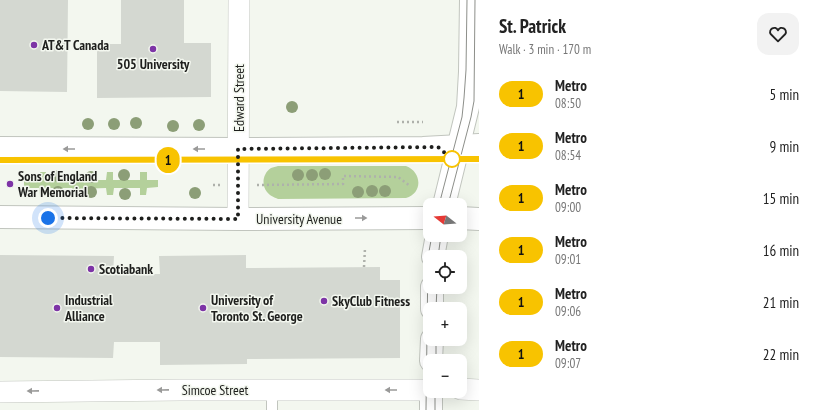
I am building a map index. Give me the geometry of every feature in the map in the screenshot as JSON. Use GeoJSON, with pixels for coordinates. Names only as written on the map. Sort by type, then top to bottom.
{"type":"FeatureCollection","features":[{"type":"Feature","properties":{"kind":"main road"},"geometry":{"type":"LineString","coordinates":[[447,198],[469,146],[467,112],[470,72],[471,0]]}},
{"type":"Feature","properties":{"kind":"main road"},"geometry":{"type":"LineString","coordinates":[[0,148],[238,149],[423,148],[469,146]]}},
{"type":"Feature","properties":{"kind":"main road","name":"University Avenue"},"geometry":{"type":"LineString","coordinates":[[0,217],[238,219],[423,218]]}},
{"type":"Feature","properties":{"kind":"main road"},"geometry":{"type":"LineString","coordinates":[[467,218],[479,219]]}},
{"type":"Feature","properties":{"kind":"main road"},"geometry":{"type":"LineString","coordinates":[[431,398],[431,410]]}},
{"type":"Feature","properties":{"kind":"street","name":"Edward Street"},"geometry":{"type":"LineString","coordinates":[[238,219],[239,0]]}},
{"type":"Feature","properties":{"kind":"street"},"geometry":{"type":"LineString","coordinates":[[467,389],[479,390]]}},
{"type":"Feature","properties":{"kind":"street","name":"Simcoe Street"},"geometry":{"type":"LineString","coordinates":[[0,392],[272,400],[423,391]]}},
{"type":"Feature","properties":{"kind":"path"},"geometry":{"type":"LineString","coordinates":[[397,122],[423,122]]}},
{"type":"Feature","properties":{"kind":"path"},"geometry":{"type":"LineString","coordinates":[[213,185],[343,184],[343,176],[398,177],[410,186]]}},
{"type":"Feature","properties":{"kind":"path"},"geometry":{"type":"LineString","coordinates":[[364,267],[365,248]]}},
{"type":"Feature","properties":{"kind":"green space"},"geometry":{"type":"Polygon","coordinates":[[[278,166],[406,166],[418,177],[418,187],[412,195],[406,198],[278,199],[268,193],[265,189],[264,179],[268,170],[278,166]]]}},
{"type":"Feature","properties":{"kind":"green space"},"geometry":{"type":"Polygon","coordinates":[[[40,172],[46,172],[46,180],[73,180],[73,173],[79,173],[79,180],[106,180],[107,172],[113,172],[113,180],[140,180],[140,172],[147,172],[147,180],[158,180],[158,187],[147,188],[146,195],[140,195],[140,188],[114,188],[113,195],[107,195],[106,188],[79,189],[79,196],[73,196],[72,188],[46,188],[46,196],[40,196],[39,188],[24,188],[24,181],[40,180],[40,172]]]}},
{"type":"Feature","properties":{"kind":"building","name":"AT&T Canada"},"geometry":{"type":"Polygon","coordinates":[[[0,0],[68,0],[67,92],[0,91],[0,0]]]}},
{"type":"Feature","properties":{"kind":"building","name":"505 University"},"geometry":{"type":"Polygon","coordinates":[[[121,0],[184,0],[184,43],[211,43],[211,97],[97,98],[97,44],[121,44],[121,0]]]}},
{"type":"Feature","properties":{"kind":"building"},"geometry":{"type":"Polygon","coordinates":[[[0,255],[114,256],[113,274],[160,274],[159,256],[246,255],[246,268],[380,267],[380,280],[400,280],[400,358],[247,359],[247,364],[160,365],[160,342],[114,342],[113,358],[0,357],[0,255]]]}},
{"type":"Feature","properties":{"kind":"tram line"},"geometry":{"type":"LineString","coordinates":[[441,198],[462,117],[466,70],[467,0]]}},
{"type":"Feature","properties":{"kind":"tram line"},"geometry":{"type":"LineString","coordinates":[[450,198],[474,101],[475,0]]}},
{"type":"Feature","properties":{"kind":"tram line"},"geometry":{"type":"LineString","coordinates":[[426,410],[428,257],[431,242]]}},
{"type":"Feature","properties":{"kind":"tram line"},"geometry":{"type":"LineString","coordinates":[[439,250],[440,242]]}},
{"type":"Feature","properties":{"kind":"tram line"},"geometry":{"type":"LineString","coordinates":[[436,302],[437,294]]}},
{"type":"Feature","properties":{"kind":"tram line"},"geometry":{"type":"LineString","coordinates":[[436,346],[436,354]]}},
{"type":"Feature","properties":{"kind":"tram line"},"geometry":{"type":"LineString","coordinates":[[435,398],[435,410]]}},
{"type":"Feature","properties":{"kind":"metro line","name":"1"},"geometry":{"type":"LineString","coordinates":[[0,160],[479,159]]}},
{"type":"Feature","properties":{"kind":"place","name":"AT&T Canada"},"geometry":{"type":"Point","coordinates":[34,45]}},
{"type":"Feature","properties":{"kind":"place","name":"505 University"},"geometry":{"type":"Point","coordinates":[153,49]}},
{"type":"Feature","properties":{"kind":"place","name":"Sons of England War Memorial"},"geometry":{"type":"Point","coordinates":[10,184]}},
{"type":"Feature","properties":{"kind":"place","name":"Scotiabank"},"geometry":{"type":"Point","coordinates":[91,269]}},
{"type":"Feature","properties":{"kind":"place","name":"SkyClub Fitness"},"geometry":{"type":"Point","coordinates":[324,301]}},
{"type":"Feature","properties":{"kind":"place","name":"Industrial Alliance"},"geometry":{"type":"Point","coordinates":[57,308]}},
{"type":"Feature","properties":{"kind":"place","name":"University of Toronto St. George"},"geometry":{"type":"Point","coordinates":[203,308]}},
{"type":"Feature","properties":{"kind":"route"},"geometry":{"type":"LineString","coordinates":[[48,218],[238,219],[238,149],[438,147],[452,159]]}}]}
